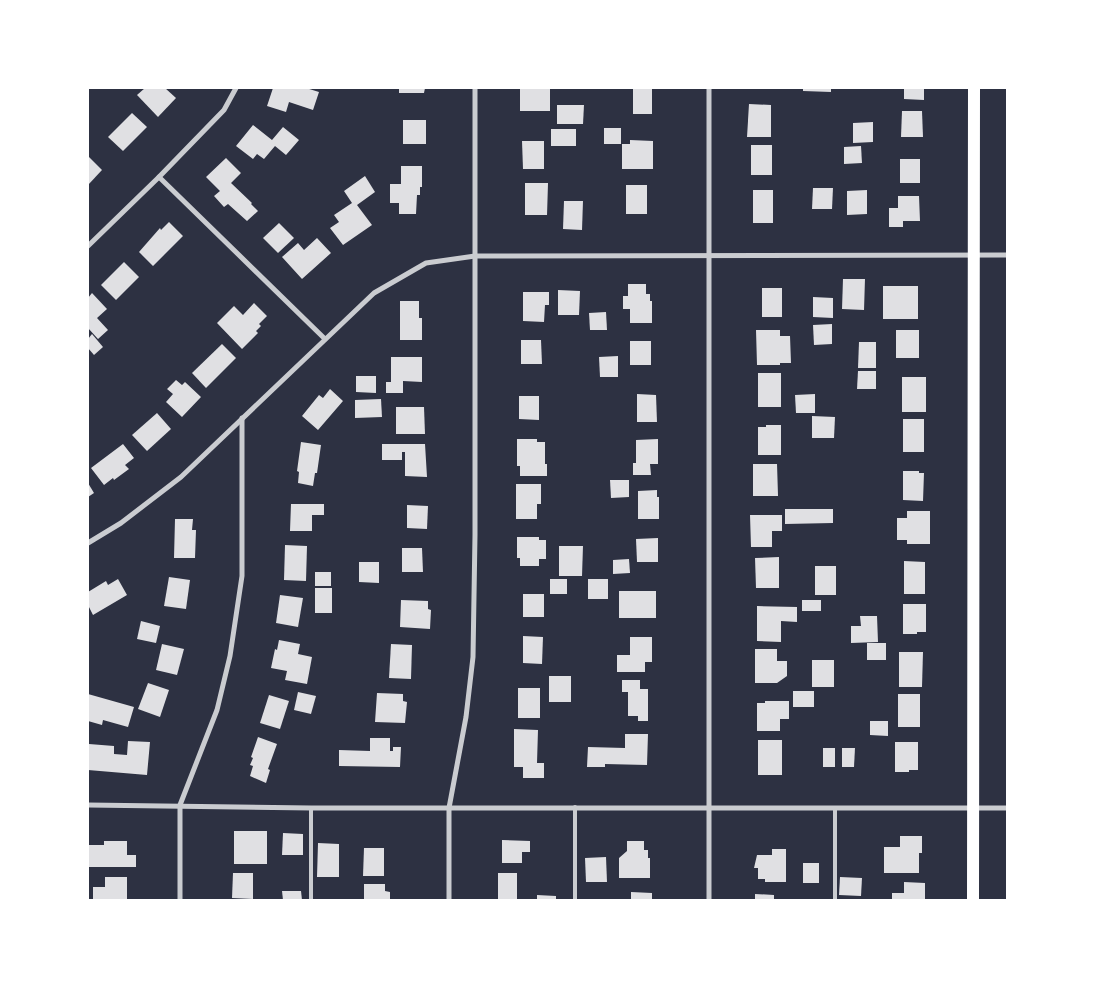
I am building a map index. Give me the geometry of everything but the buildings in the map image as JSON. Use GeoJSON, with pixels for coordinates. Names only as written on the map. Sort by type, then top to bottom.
{"type":"FeatureCollection","features":[{"type":"Feature","properties":{"kind":"main road"},"geometry":{"type":"LineString","coordinates":[[973,900],[974,88]]}},
{"type":"Feature","properties":{"kind":"street"},"geometry":{"type":"LineString","coordinates":[[88,246],[224,110],[236,88]]}},
{"type":"Feature","properties":{"kind":"street"},"geometry":{"type":"LineString","coordinates":[[449,900],[449,808],[466,717],[473,657],[475,88]]}},
{"type":"Feature","properties":{"kind":"street"},"geometry":{"type":"LineString","coordinates":[[709,88],[709,900]]}},
{"type":"Feature","properties":{"kind":"street"},"geometry":{"type":"LineString","coordinates":[[159,177],[325,339]]}},
{"type":"Feature","properties":{"kind":"street"},"geometry":{"type":"LineString","coordinates":[[88,543],[121,523],[181,478],[374,293],[426,262],[474,256],[1008,256]]}},
{"type":"Feature","properties":{"kind":"street"},"geometry":{"type":"LineString","coordinates":[[180,900],[180,805],[217,710],[230,656],[242,576],[242,418]]}},
{"type":"Feature","properties":{"kind":"street"},"geometry":{"type":"LineString","coordinates":[[88,805],[311,808],[1008,808]]}},
{"type":"Feature","properties":{"kind":"lane"},"geometry":{"type":"LineString","coordinates":[[575,807],[575,900]]}},
{"type":"Feature","properties":{"kind":"lane"},"geometry":{"type":"LineString","coordinates":[[311,808],[311,900]]}},
{"type":"Feature","properties":{"kind":"lane"},"geometry":{"type":"LineString","coordinates":[[835,808],[835,900]]}}]}
